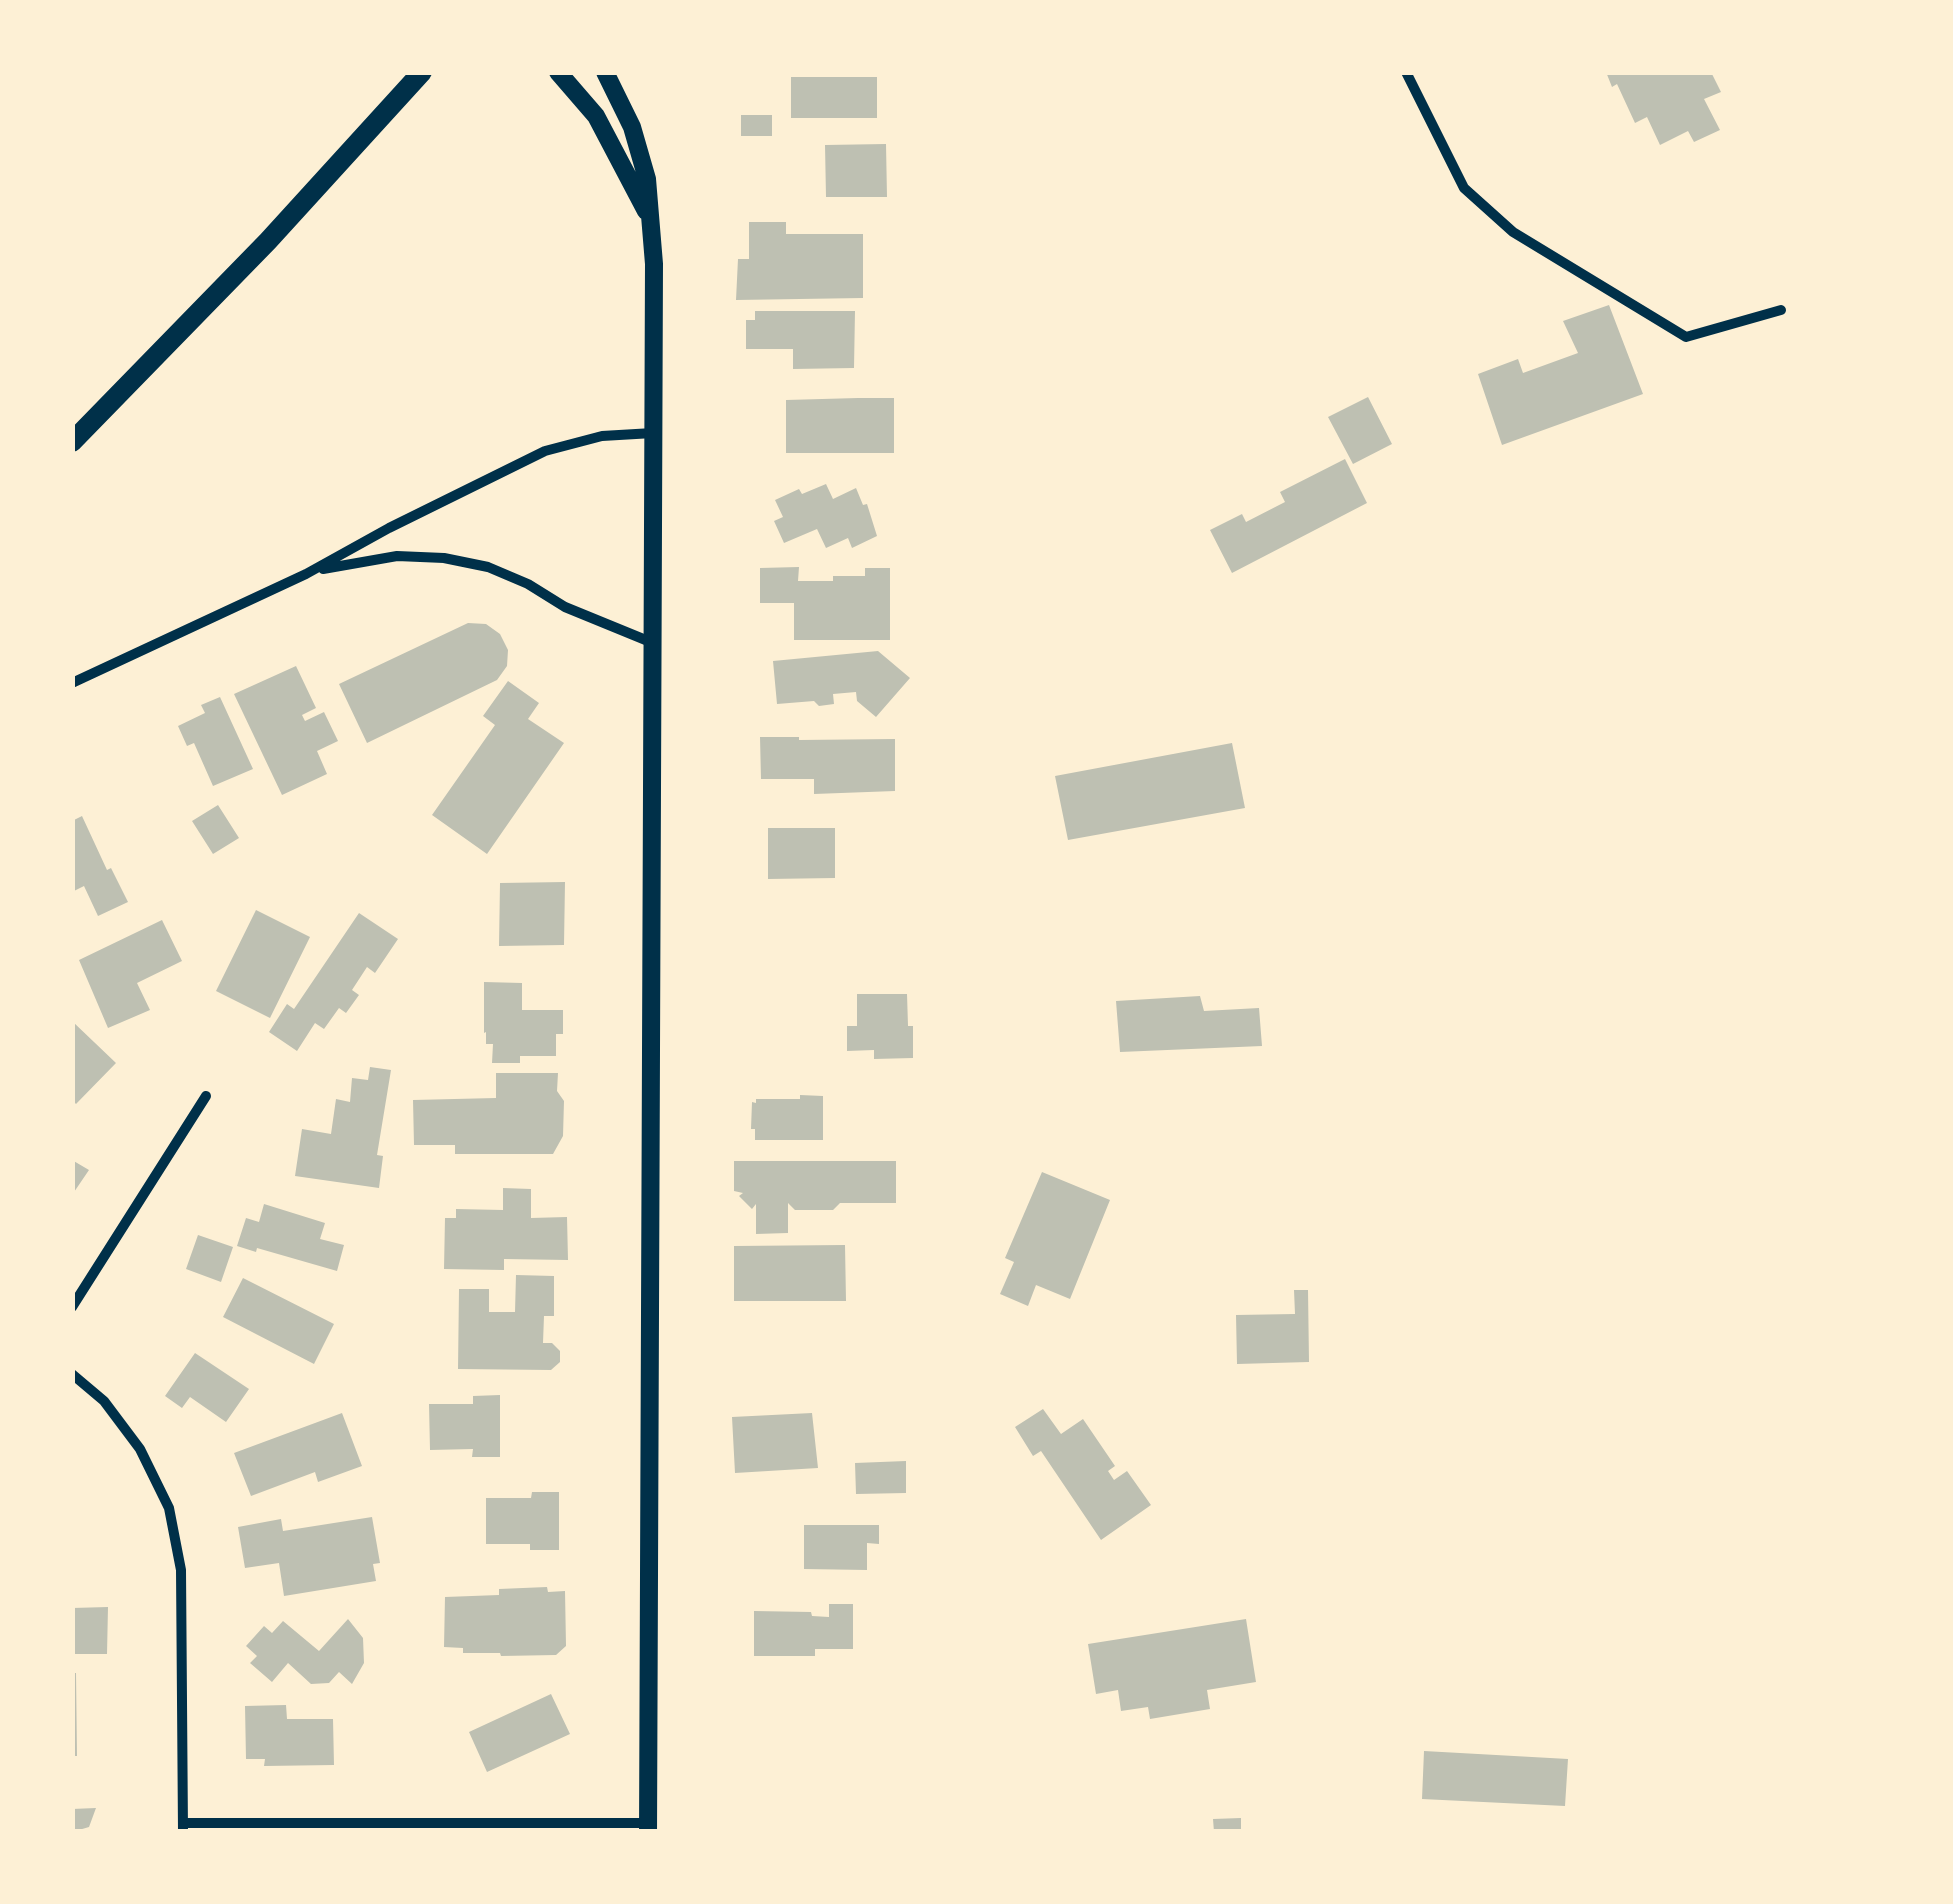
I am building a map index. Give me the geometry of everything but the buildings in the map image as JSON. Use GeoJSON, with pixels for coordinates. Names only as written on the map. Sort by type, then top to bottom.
{"type":"FeatureCollection","features":[{"type":"Feature","properties":{"kind":"main road"},"geometry":{"type":"LineString","coordinates":[[72,442],[268,241],[422,72]]}},
{"type":"Feature","properties":{"kind":"street"},"geometry":{"type":"LineString","coordinates":[[558,72],[596,116],[653,226]]}},
{"type":"Feature","properties":{"kind":"street"},"geometry":{"type":"LineString","coordinates":[[72,1374],[104,1401],[140,1449],[168,1508],[181,1570],[184,1827],[648,1828],[653,226],[647,180],[632,127],[604,72]]}},
{"type":"Feature","properties":{"kind":"street"},"geometry":{"type":"LineString","coordinates":[[1406,72],[1464,188],[1513,232],[1686,338],[1782,310]]}},
{"type":"Feature","properties":{"kind":"street"},"geometry":{"type":"LineString","coordinates":[[72,683],[306,574],[545,451],[602,436],[653,434]]}},
{"type":"Feature","properties":{"kind":"street"},"geometry":{"type":"LineString","coordinates":[[306,574],[350,562],[398,556],[444,558],[488,567],[528,584],[565,608],[652,643]]}},
{"type":"Feature","properties":{"kind":"street"},"geometry":{"type":"LineString","coordinates":[[72,1307],[206,1096]]}}]}
